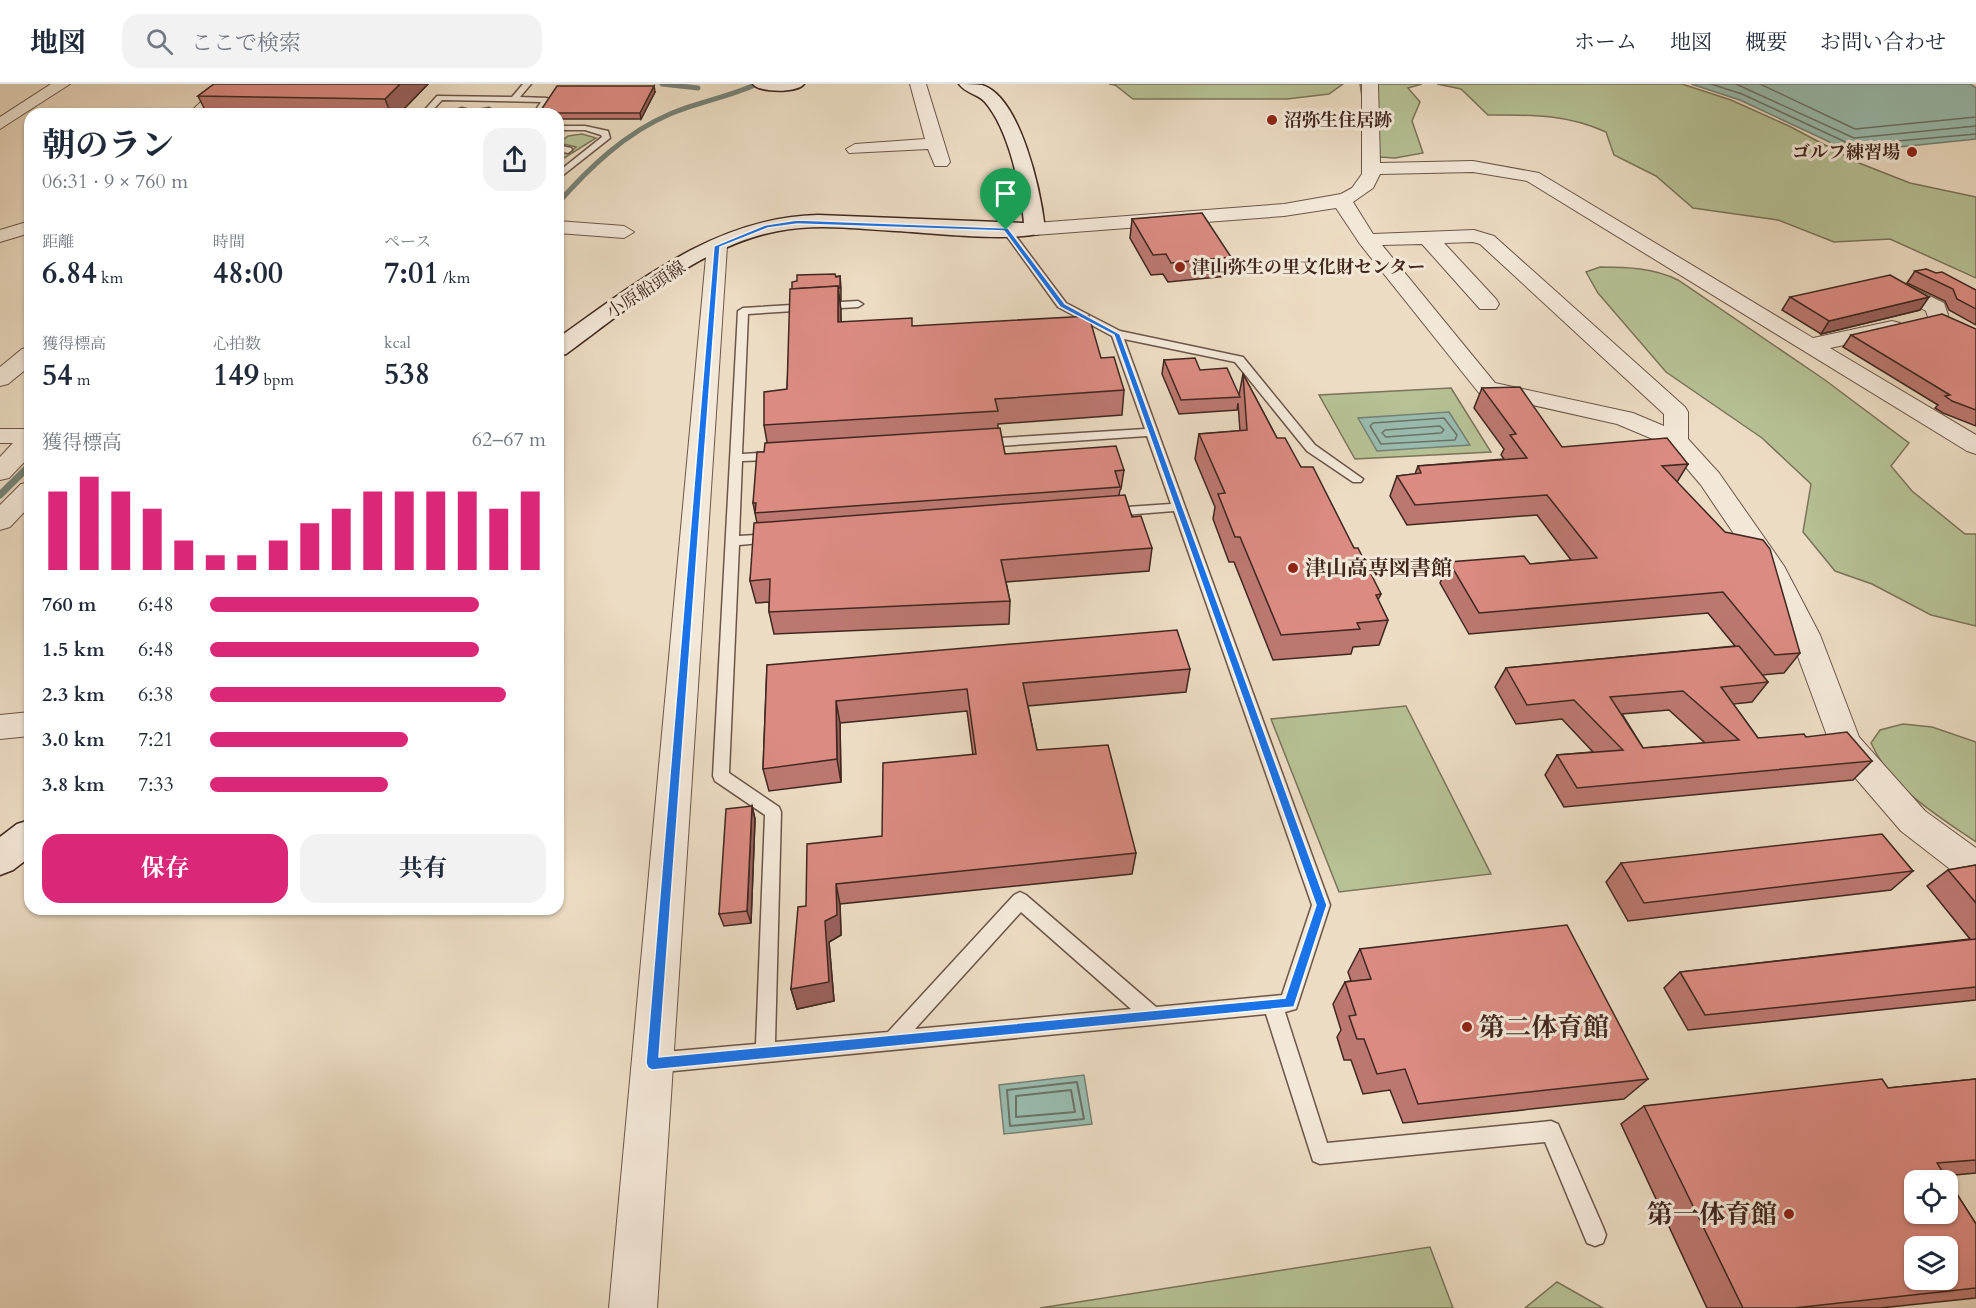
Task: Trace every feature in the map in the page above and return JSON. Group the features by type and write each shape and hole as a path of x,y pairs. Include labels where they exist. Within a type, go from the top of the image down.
{"main road":[{"path":"761,84 796,84"},
{"path":"968,84 994,101 1006,125 1030,190 1035,229"},
{"name":"小原船頭線","path":"564,345 653,283 717,246 759,229 797,222 1006,230 1035,229"},
{"path":"0,860 24,840"}],"street":[{"path":"25,108 62,84"},
{"path":"203,108 230,84"},
{"path":"918,84 941,162"},
{"path":"1035,229 1284,210 1339,200 1359,193 1369,185 1371,169 1370,84"},
{"path":"0,124 24,109"},
{"path":"0,132 20,132"},
{"path":"855,148 936,143"},
{"path":"1371,169 1490,168 1514,171 1533,177 1976,446"},
{"path":"1339,200 1348,208 1367,240 1487,388 1624,418 1676,440 1710,479 1770,566 1805,635 1845,743 1913,821 1976,868"},
{"path":"564,227 624,232"},
{"path":"0,236 24,229"},
{"path":"1367,240 1474,236 1487,240 1676,412 1676,440"},
{"path":"1428,238 1488,304"},
{"path":"633,1308 717,246"},
{"path":"1889,282 1936,308 1937,315"},
{"path":"1810,345 1937,315 1956,326"},
{"path":"0,379 24,359"},
{"path":"0,436 24,436"},
{"path":"0,472 24,447"},
{"path":"0,521 24,496"},
{"path":"0,727 24,725"}],"lane":[{"path":"514,99 527,84"},
{"path":"432,106 440,98 547,100 541,108"},
{"path":"432,106 486,108"},
{"path":"564,128 597,130 605,133 606,138 564,167"},
{"path":"564,132 569,128"},
{"path":"564,149 568,150"},
{"path":"1006,230 1062,305 1117,334 1239,359 1311,448 1358,479"},
{"path":"765,1053 773,812 721,776 743,310 858,304"},
{"path":"652,1063 1289,1003 1321,905 1117,334"},
{"path":"974,443 1152,432"},
{"path":"736,458 783,455"},
{"path":"1096,513 1179,507"},
{"path":"732,541 790,536"},
{"path":"892,1041 1020,900 1153,1017"},
{"path":"1273,1005 1320,1154 1551,1131 1595,1235"}],"shaded area":[{"path":"1109,84 1343,84 1329,94 1287,99 1133,99 1115,85"},
{"path":"1360,84 1422,84 1408,88 1420,102 1412,121 1423,153 1395,158 1364,156 1381,125 1362,97"},
{"path":"1437,84 1682,84 1731,100 1789,126 1859,163 1910,183 1976,197 1976,278 1890,239 1834,242 1778,220 1693,208 1656,176 1614,155 1606,132 1563,119 1488,115 1461,89"},
{"path":"582,134 596,138 564,158 564,153 569,153 576,147 564,144 564,139 568,136"},
{"path":"1600,267 1650,271 1678,280 1825,380 1909,443 1891,466 1912,491 1965,534 1976,534 1976,626 1931,615 1872,584 1835,571 1803,532 1811,484 1762,438 1666,372 1598,293 1586,272"},
{"path":"1451,388 1491,452 1355,459 1319,395"},
{"path":"1406,706 1491,874 1339,892 1271,719"},
{"path":"1903,724 1932,727 1976,742 1976,842 1916,799 1891,774 1880,759 1871,743 1880,730"},
{"path":"1430,1247 1453,1308 1040,1308"},
{"path":"1557,1282 1603,1308 1525,1308"}],"water":[{"path":"1691,84 1970,84 1976,88 1976,139 1851,152 1740,100"},
{"path":"1449,412 1470,445 1377,451 1358,418"},
{"path":"1084,1075 1092,1124 1004,1134 999,1085"}],"building":[{"path":"214,84 400,84 385,99 198,96"},
{"path":"557,86 654,86 640,113 564,113 564,108 542,108"},
{"path":"1202,213 1231,257 1171,263 1166,254 1153,255 1132,219"},
{"path":"1926,269 1936,273 1942,272 1976,290 1976,309 1957,299 1953,289 1915,271"},
{"path":"835,274 836,277 840,276 840,288 838,286 792,289 792,282 797,281 797,275"},
{"path":"1890,275 1929,297 1829,321 1790,297"},
{"path":"838,286 838,322 912,318 912,326 1089,316 1101,358 1114,357 1124,390 995,399 998,411 764,425 764,392 787,389 790,289"},
{"path":"1942,314 1976,329 1976,410 1952,401 1945,396 1950,395 1851,335"},
{"path":"1195,358 1200,370 1227,368 1240,397 1181,400 1164,360"},
{"path":"1243,374 1277,438 1285,438 1301,467 1313,467 1354,548 1358,548 1381,594 1376,595 1388,620 1357,623 1360,629 1281,635 1240,537 1235,537 1218,494 1225,493 1199,434 1247,430"},
{"path":"1520,387 1562,447 1667,438 1688,464 1662,466 1725,532 1763,540 1770,549 1800,653 1775,655 1723,592 1479,613 1449,562 1524,556 1530,564 1597,558 1547,495 1415,505 1397,476 1421,473 1418,466 1527,458 1510,435 1516,434 1482,388"},
{"path":"1000,428 1005,454 1116,446 1124,470 1115,471 1120,487 755,513 756,503 753,503 757,452 764,452 765,443"},
{"path":"1125,495 1132,517 1141,516 1152,548 1001,560 1010,601 769,612 770,579 750,581 754,523"},
{"path":"1177,630 1190,669 1023,683 1037,750 1108,745 1136,853 836,884 837,915 825,921 829,982 791,989 798,907 806,906 807,844 882,836 883,763 976,754 967,689 836,701 837,759 763,769 767,665"},
{"path":"1739,646 1768,682 1721,687 1758,738 1804,734 1806,737 1847,732 1872,761 1577,788 1557,755 1623,750 1574,700 1527,705 1506,668","holes":["1683,691 1739,740 1643,748 1610,697"]},
{"path":"752,806 747,911 719,914 726,809"},
{"path":"1882,834 1913,871 1644,903 1621,863"},
{"path":"1976,865 1976,903 1948,870"},
{"path":"1567,925 1648,1079 1418,1104 1405,1069 1377,1074 1364,1039 1357,1039 1349,1016 1356,1015 1345,982 1371,979 1360,949"},
{"path":"1976,939 1976,987 1705,1015 1680,972"},
{"path":"1882,1079 1888,1088 1976,1079 1976,1160 1937,1163 1941,1170 1904,1170 1904,1224 1958,1224 1958,1196 1976,1224 1976,1288 1958,1290 1958,1236 1904,1236 1904,1290 1958,1290 1794,1308 1743,1308 1644,1106"}],"waterway":[{"path":"662,84 698,88"},
{"path":"564,196 595,164 638,131 670,114 757,84"},
{"path":"0,495 24,471"}],"place":[{"name":"沼弥生住居跡","path":"1272,120"},
{"name":"ゴルフ練習場","path":"1912,152"},
{"name":"津山弥生の里文化財センター","path":"1180,267"},
{"name":"津山高専図書館","path":"1293,568"},
{"name":"第二体育館","path":"1467,1027"},
{"name":"第一体育館","path":"1789,1214"}],"route":[{"path":"797,222 1006,230 1062,305 1117,334 1321,905 1289,1003 652,1063 691,596 717,246 750,231 797,222"}]}
